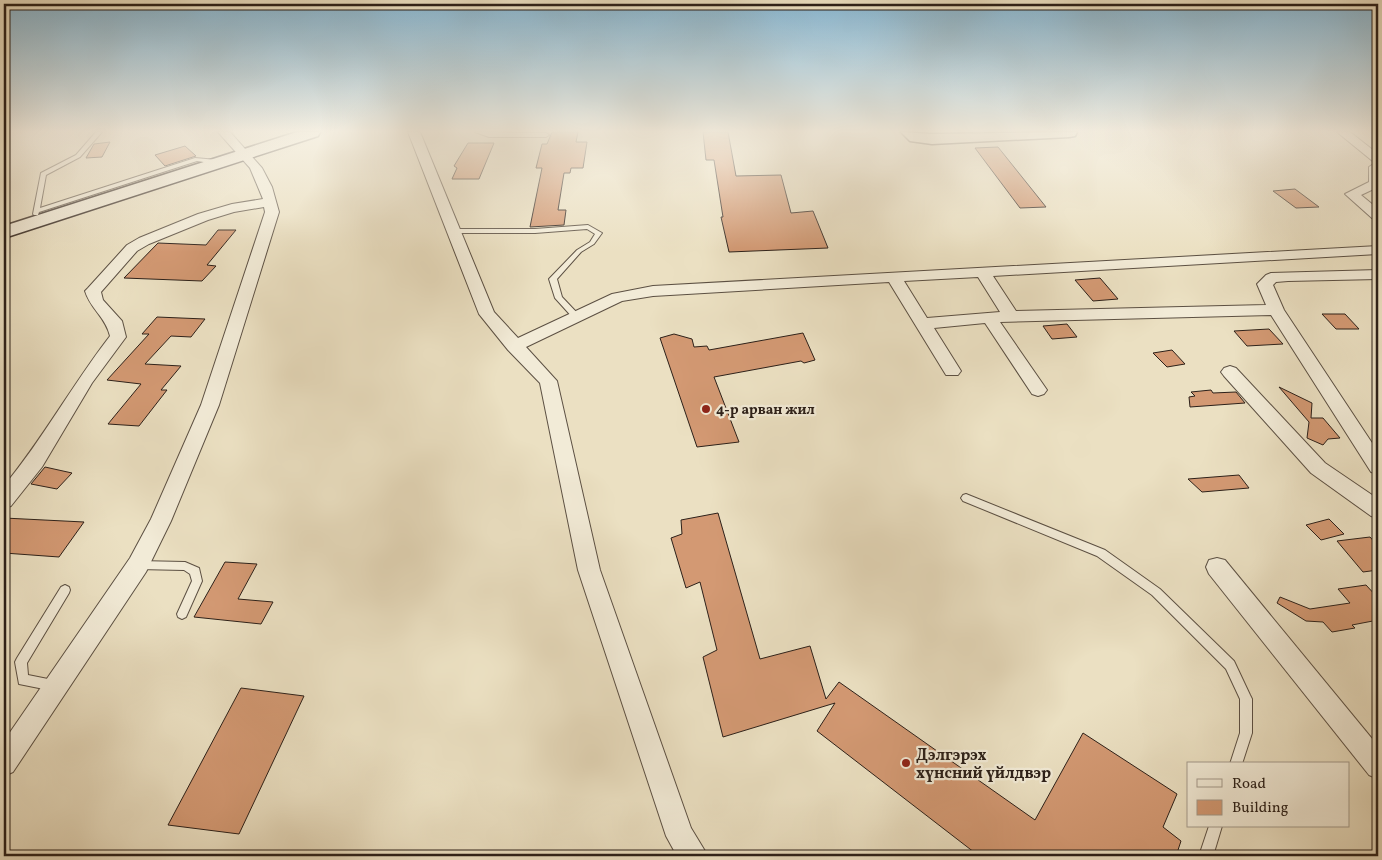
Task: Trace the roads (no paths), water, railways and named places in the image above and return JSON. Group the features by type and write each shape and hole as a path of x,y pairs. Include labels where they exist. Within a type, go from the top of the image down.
{"street":[{"path":"4,232 36,216 184,172"},
{"path":"4,763 138,565 161,521 210,404 272,212 264,179 259,172"},
{"path":"430,172 487,314 514,346 548,381 589,570 680,836 694,856"},
{"path":"1375,172 1375,184 1352,194 1378,216"},
{"path":"4,500 36,462 86,379 118,337 114,321 96,301 93,291 132,248 144,241 225,210 270,202"},
{"path":"514,346 618,297 652,291 1378,250"},
{"path":"983,273 1011,316"},
{"path":"1378,274 1288,276 1271,278 1264,284 1276,310 1378,467"},
{"path":"894,278 952,371"},
{"path":"923,324 1011,316 1276,310"},
{"path":"989,318 1038,390"},
{"path":"1230,372 1318,468 1378,510"},
{"path":"1217,567 1378,766"}],"lane":[{"path":"36,216 43,174 47,172"},
{"path":"454,231 535,231 588,227 595,229 599,233 592,243 580,251 553,279 559,298 577,317"},
{"path":"966,498 1101,553 1156,592 1230,665 1246,699 1246,733 1237,762"},
{"path":"138,565 185,566 195,571 197,581 182,614"},
{"path":"56,686 23,680 21,662 65,590"},
{"path":"1206,856 1215,828"}],"place":[{"name":"4-р арван жил","path":"706,409"},
{"name":"Дэлгэрэх хүнсний үйлдвэр","path":"906,763"}]}
